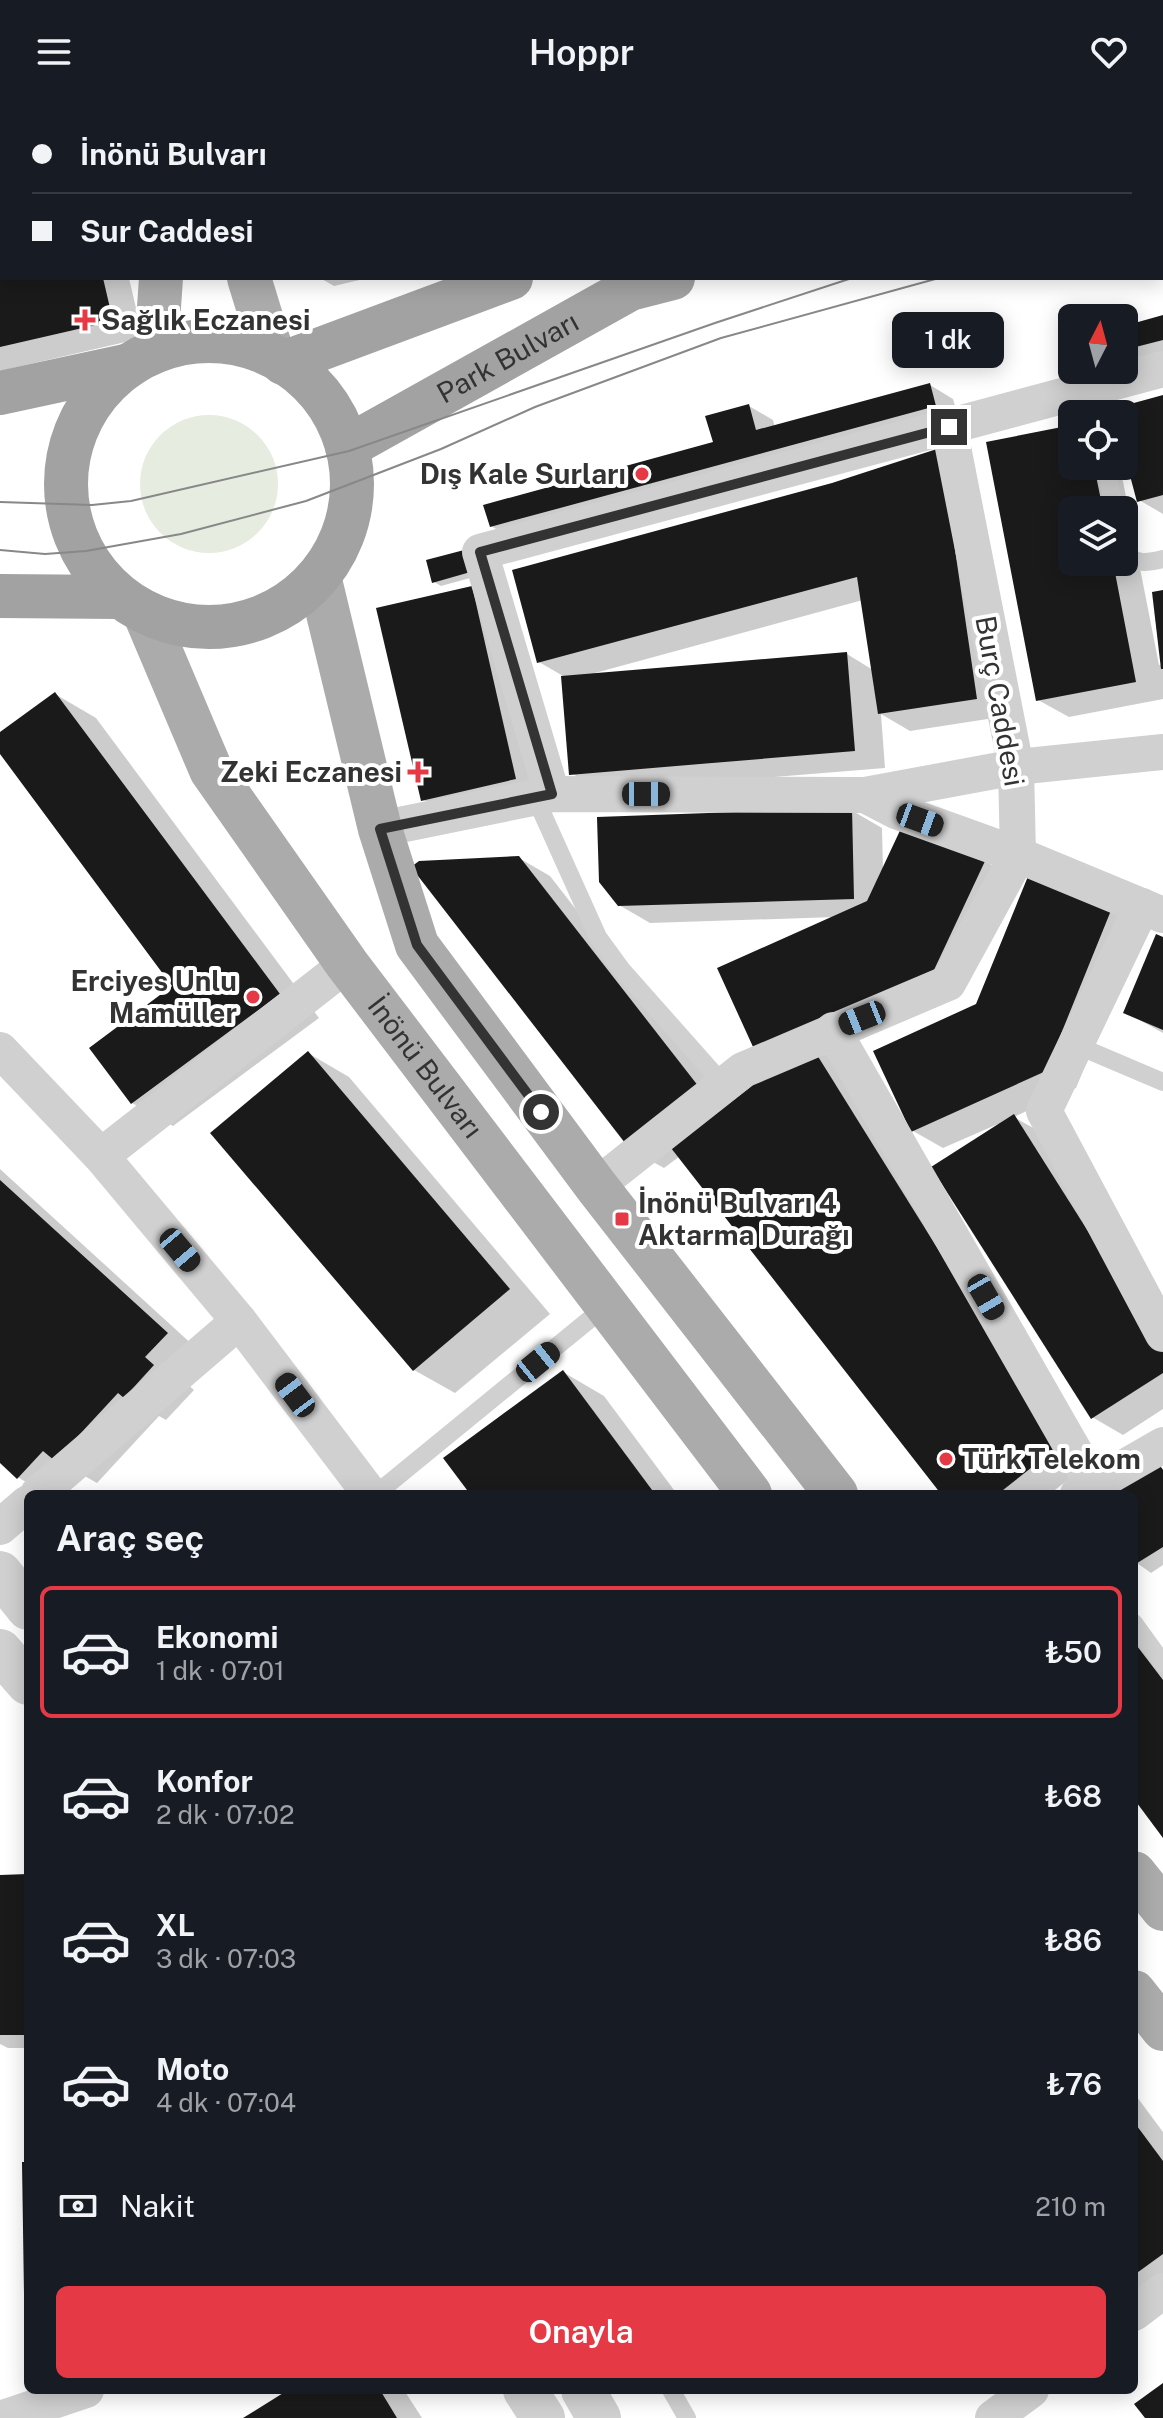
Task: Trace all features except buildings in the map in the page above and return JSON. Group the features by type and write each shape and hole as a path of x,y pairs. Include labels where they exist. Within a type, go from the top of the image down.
{"highway":[{"path":"278,360 505,280"},
{"name":"Park Bulvarı","path":"347,447 630,289 665,280"},
{"path":"0,393 143,358 185,343 215,341 245,346 299,373 320,394 337,419 347,447 352,476 351,506 344,535 330,562 288,604 261,618 232,626 172,623 132,604 97,576 81,551 70,523 65,493 66,463 74,434 87,407 106,384 143,358"},
{"path":"0,596 132,604"}],"main road":[{"path":"143,358 161,280"},
{"path":"250,280 278,360"},
{"path":"319,576 380,829 417,945 596,1186 833,1490"},
{"name":"İnönü Bulvarı","path":"132,604 211,770 347,964 747,1490"},
{"path":"1138,1878 1163,1909"},
{"path":"1138,1997 1163,2029"}],"street":[{"path":"1096,400 1163,369"},
{"path":"543,795 480,552 949,427 1058,407"},
{"name":"Burç Caddesi","path":"596,1186 743,1070 948,983 1018,855 1016,767 949,427"},
{"path":"380,829 543,795 865,795 1016,767 1163,752"},
{"path":"865,795 896,811 1018,855 1152,911 1076,1045 1044,1111 1163,1334"},
{"path":"101,1156 347,964"},
{"path":"833,1030 1085,1489 1163,1445"},
{"path":"0,1050 101,1156 239,1321 367,1490"},
{"path":"43,1490 239,1321"},
{"path":"0,1527 24,1506"},
{"path":"0,1573 24,1603"},
{"path":"0,1651 24,1678"},
{"path":"1138,2310 1163,2291"},
{"path":"3,2418 74,2394"},
{"path":"528,2394 543,2418"},
{"path":"585,2394 599,2418"},
{"path":"993,2418 1026,2394"}],"lane":[{"path":"1138,562 1163,559"},
{"path":"543,795 598,937 622,970 724,1085"},
{"path":"1076,1045 1163,1082"},
{"path":"381,1490 607,1305"},
{"path":"1138,1629 1163,1663"},
{"path":"673,2394 687,2418"}],"shaded area":[{"path":"209,415 236,420 258,435 273,457 278,484 273,511 258,533 236,548 209,553 182,548 160,533 145,511 140,484 145,457 160,435 182,420"}],"tram line":[{"path":"0,502 92,505 131,501 349,451 846,280"},
{"path":"0,550 45,554 86,551 181,534 306,501 441,449 535,407 721,338 932,280"}],"place":[{"name":"Sağlık Eczanesi","path":"85,320"},
{"name":"Dış Kale Surları","path":"642,474"},
{"name":"Zeki Eczanesi","path":"418,772"},
{"name":"Erciyes Unlu Mamüller","path":"253,997"},
{"name":"İnönü Bulvarı 4 Aktarma Durağı","path":"622,1219"},
{"name":"Türk Telekom","path":"946,1459"}],"route":[{"path":"541,1112 417,945 380,829 552,794 480,552 949,427"}]}
